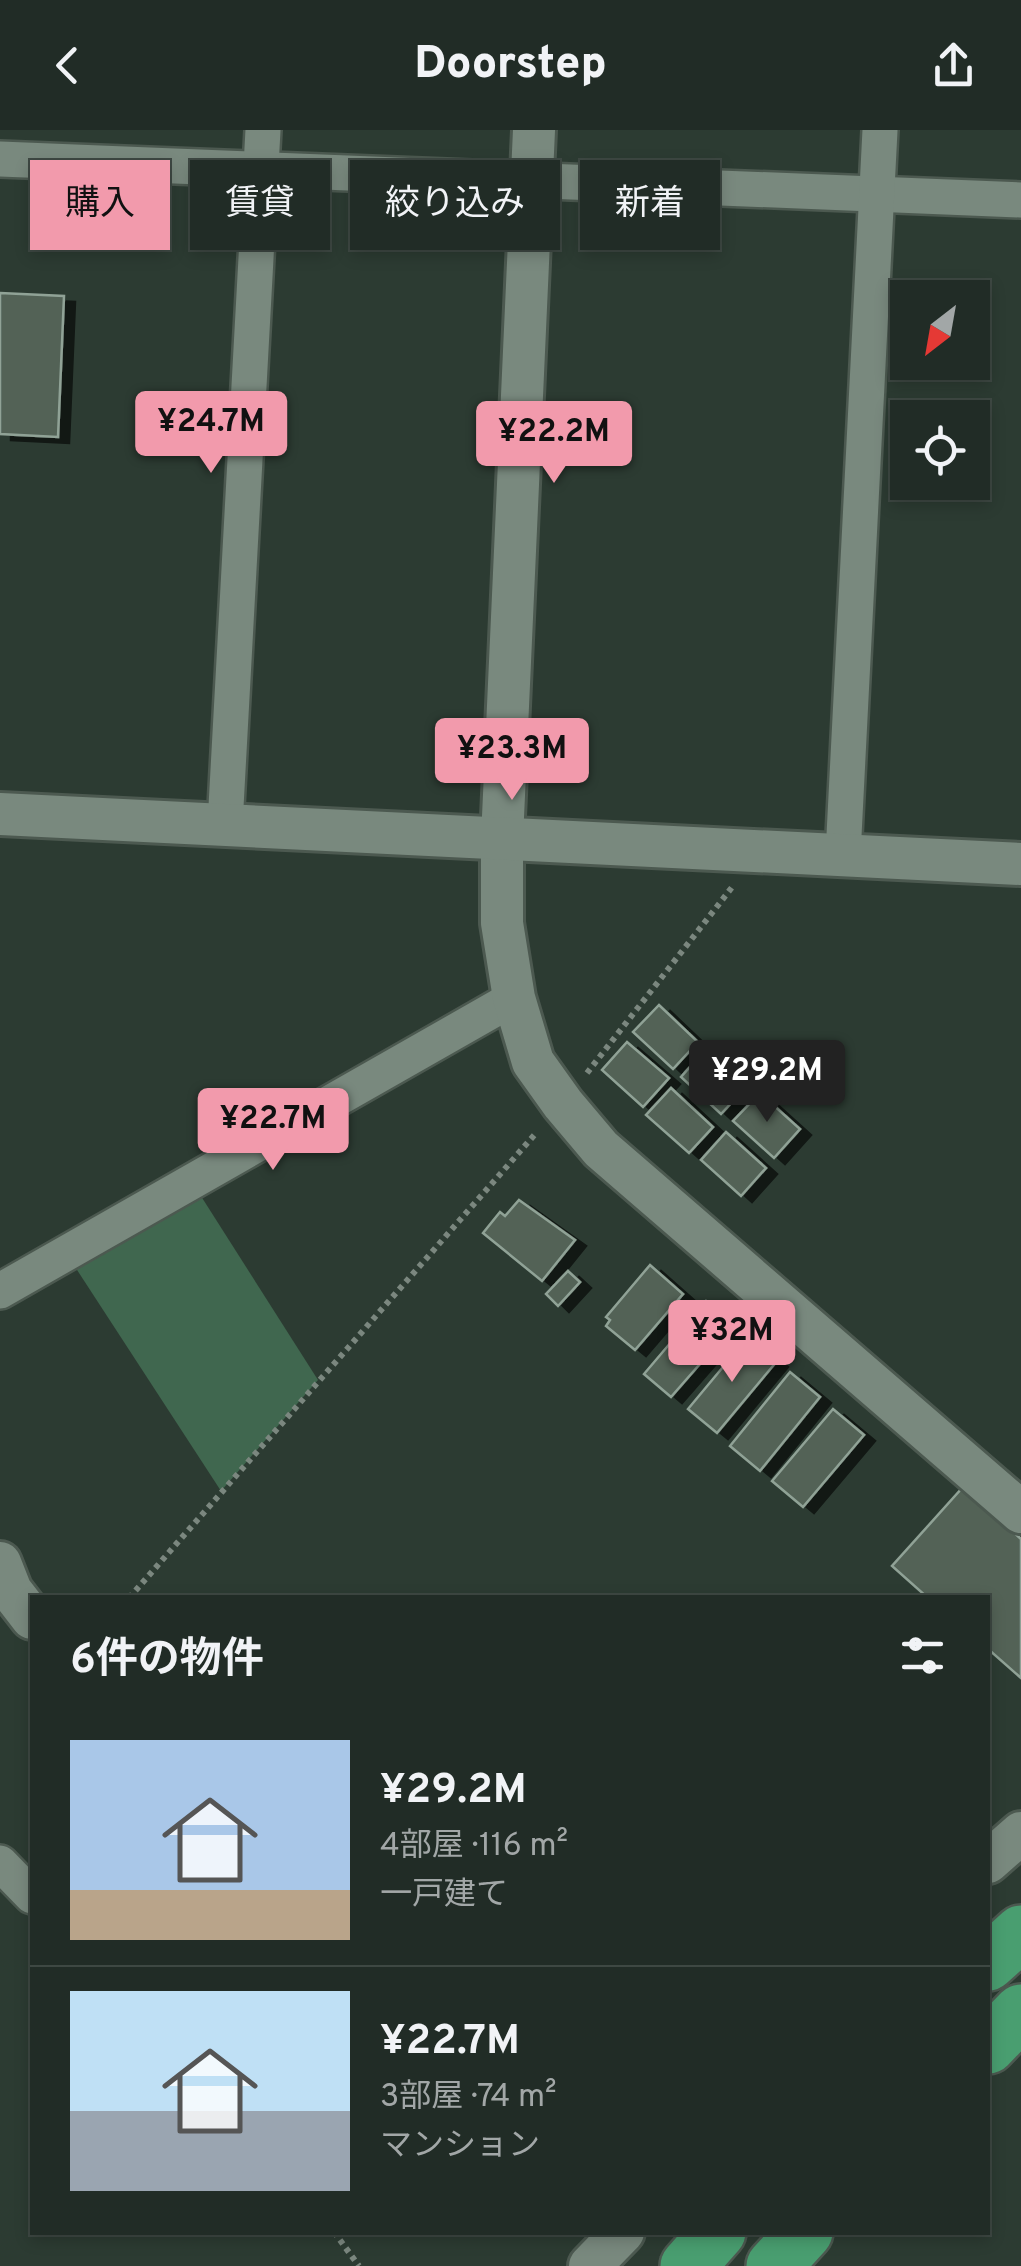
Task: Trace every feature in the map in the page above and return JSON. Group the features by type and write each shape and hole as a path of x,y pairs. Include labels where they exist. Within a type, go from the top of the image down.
{"highway":[{"path":"990,1961 1021,1933"},
{"path":"990,2044 1021,2012"},
{"path":"688,2266 715,2235"},
{"path":"774,2266 802,2235"}],"street":[{"path":"261,160 263,130"},
{"path":"533,160 534,130"},
{"path":"843,855 880,130"},
{"path":"0,160 190,167"},
{"path":"560,182 1021,200"},
{"path":"225,825 256,250"},
{"path":"529,250 502,838 502,922 514,998 533,1062 601,1149 1021,1512"},
{"path":"0,814 1021,864"},
{"path":"0,1291 514,998"},
{"path":"990,1860 1021,1833"},
{"path":"0,1863 30,1894"}],"path":[{"path":"132,1595 563,1104 758,854"},
{"path":"336,2235 359,2266"}],"green space":[{"path":"192,1182 318,1380 221,1491 66,1253"}],"building":[{"path":"0,293 64,296 58,437 0,434"},
{"path":"659,1005 698,1042 673,1069 633,1032"},
{"path":"627,1042 669,1078 643,1107 602,1070"},
{"path":"706,1049 747,1086 721,1114 681,1077"},
{"path":"671,1088 713,1127 689,1153 646,1115"},
{"path":"760,1093 800,1129 774,1158 733,1121"},
{"path":"726,1132 766,1168 741,1196 701,1160"},
{"path":"519,1200 575,1240 542,1281 483,1233 500,1212 505,1216"},
{"path":"650,1265 683,1294 635,1350 606,1326 610,1320 606,1317"},
{"path":"568,1271 580,1282 558,1306 546,1294"},
{"path":"706,1301 734,1325 671,1397 644,1374"},
{"path":"748,1337 777,1361 717,1433 688,1409"},
{"path":"790,1372 820,1397 760,1471 730,1446"},
{"path":"833,1409 864,1435 803,1507 772,1481"},
{"path":"963,1487 1021,1539 1021,1678 990,1651 990,1595 925,1595 892,1566"}]}
